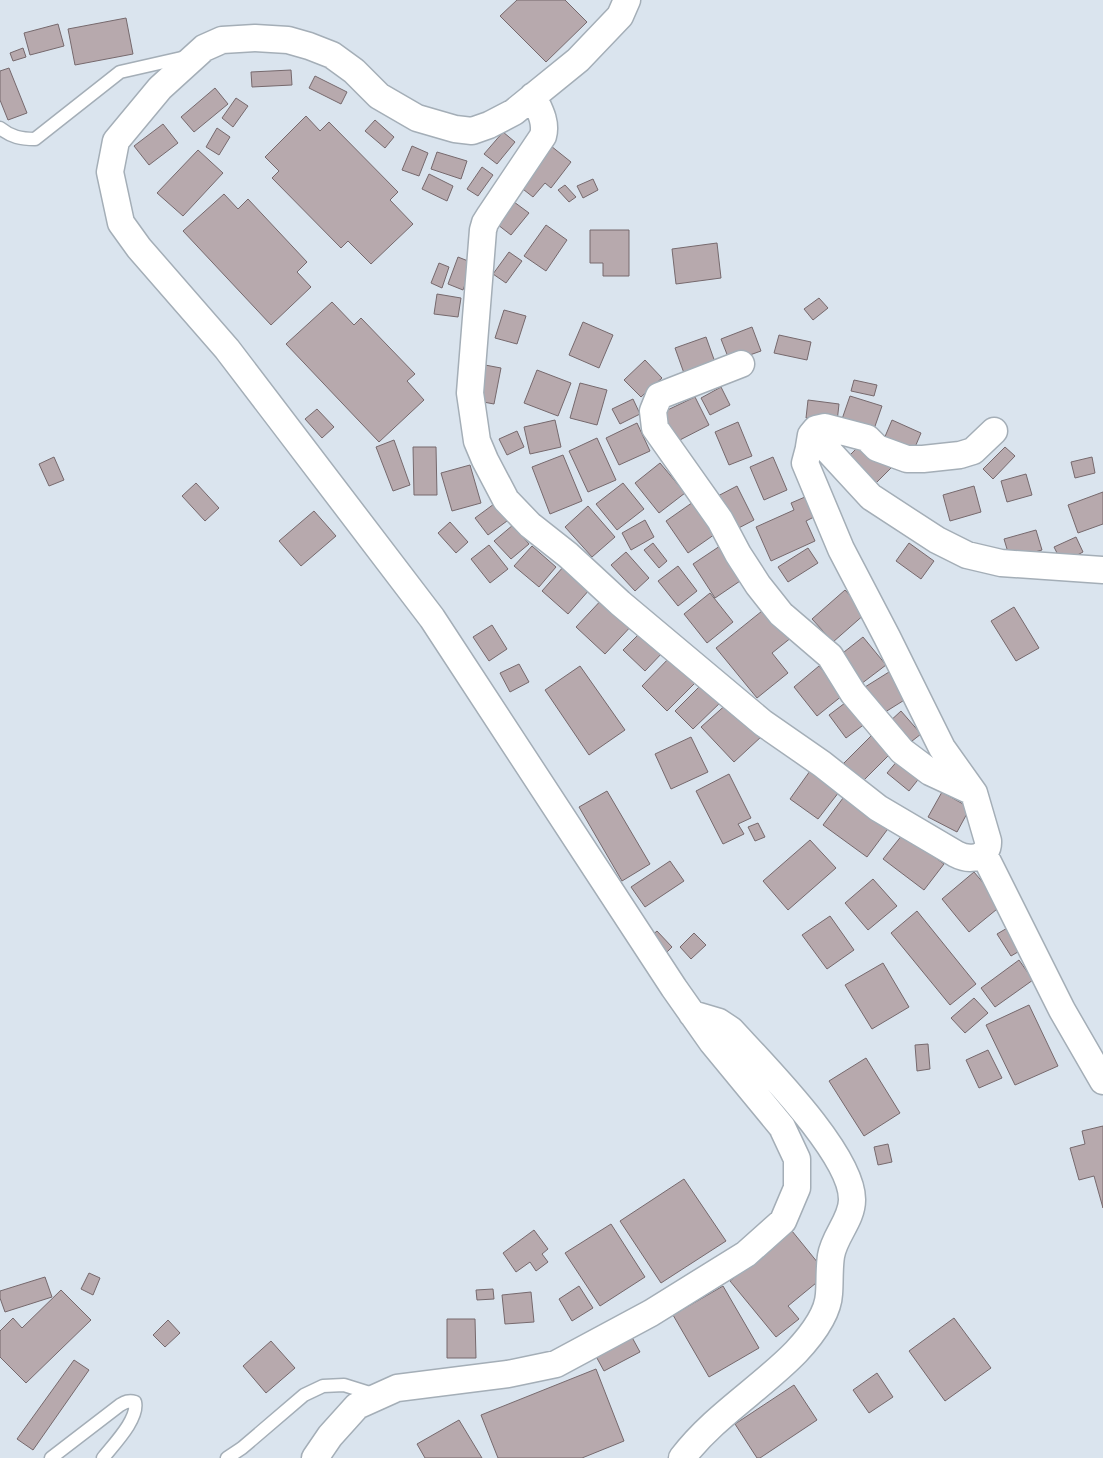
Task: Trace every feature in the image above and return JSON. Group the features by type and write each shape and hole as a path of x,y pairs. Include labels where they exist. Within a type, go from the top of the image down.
{"street":[{"path":"314,1458 330,1436 357,1406 378,1396 397,1388 508,1374 556,1364 659,1308 746,1254 783,1221 797,1188 797,1159 782,1127 712,1042 692,1014 432,618 227,348 139,248 120,222 110,172 116,141 160,88 204,48 222,40 255,38 288,40 332,55 354,71 379,96 417,118 455,129 472,131 489,125 514,112 578,60 620,16 627,0"},
{"path":"533,96 542,115 545,127 543,136 490,215 483,230 470,393 477,441 506,500 530,525 568,555 620,603 763,723 822,764 878,808 965,858 976,858 984,854 988,848 988,841 974,793 942,748 841,549 805,463 811,435 816,429 825,427 867,438 878,448 907,459 960,455 973,451 994,431"},
{"path":"741,364 659,396 653,411 655,428 720,520 738,554 758,585 781,614 830,656 853,693 902,751 930,772 974,793"},
{"path":"809,448 814,444 824,446 871,497 936,540 966,555 1001,563 1103,570"},
{"path":"984,854 1062,1010 1103,1081"},
{"path":"682,1458 734,1405 768,1378 796,1351 824,1315 828,1308 830,1294 832,1252 851,1209 852,1200 847,1173 810,1119 731,1030 719,1022 692,1014"}],"lane":[{"path":"0,128 8,134 21,139 35,139 120,72 196,55"},
{"path":"227,1458 242,1448 304,1395 324,1386 344,1385 378,1396"},
{"path":"51,1458 120,1405 131,1400 135,1402 136,1406 132,1420 102,1458"}],"building":[{"path":"517,0 565,0 587,22 546,62 500,16"},
{"path":"126,18 133,54 75,65 68,29"},
{"path":"58,24 64,46 30,55 24,33"},
{"path":"23,48 26,57 13,61 10,53"},
{"path":"9,68 27,113 8,120 0,100 0,71"},
{"path":"291,70 292,85 252,87 251,72"},
{"path":"315,76 347,92 341,104 309,88"},
{"path":"215,88 228,104 194,132 181,117"},
{"path":"236,98 248,106 233,127 222,118"},
{"path":"306,116 320,131 329,122 398,192 390,200 413,224 371,264 348,241 341,248 272,178 279,171 265,157"},
{"path":"375,120 394,137 385,148 365,131"},
{"path":"163,124 178,143 149,165 134,146"},
{"path":"217,128 230,137 219,155 206,147"},
{"path":"503,132 515,142 497,164 484,154"},
{"path":"412,146 428,153 419,176 402,170"},
{"path":"551,146 571,162 551,188 545,183 533,197 519,186"},
{"path":"198,150 223,173 183,216 157,193"},
{"path":"437,152 467,161 461,179 431,169"},
{"path":"482,167 493,175 478,196 467,189"},
{"path":"429,174 453,186 447,201 422,189"},
{"path":"593,179 598,190 583,198 577,186"},
{"path":"565,185 576,197 569,202 558,190"},
{"path":"224,194 238,209 248,199 307,262 297,272 311,287 271,325 183,231"},
{"path":"510,199 529,213 511,235 493,221"},
{"path":"546,225 567,240 546,271 524,256"},
{"path":"590,230 629,230 629,276 603,276 603,263 590,263"},
{"path":"717,243 721,278 676,284 672,249"},
{"path":"509,252 522,261 506,283 493,274"},
{"path":"458,257 473,263 463,290 448,284"},
{"path":"439,263 449,267 442,288 431,283"},
{"path":"437,294 461,298 458,317 434,314"},
{"path":"819,298 828,308 813,320 804,309"},
{"path":"332,302 354,325 361,318 415,374 407,381 424,400 379,442 286,344"},
{"path":"504,310 526,316 517,344 495,338"},
{"path":"583,322 613,335 599,368 569,355"},
{"path":"752,327 761,351 730,362 721,339"},
{"path":"779,335 811,342 807,360 774,353"},
{"path":"706,337 716,365 685,376 675,348"},
{"path":"645,360 662,378 641,397 624,380"},
{"path":"485,365 501,368 494,404 478,401"},
{"path":"537,370 571,383 558,416 524,403"},
{"path":"854,380 877,385 874,396 851,391"},
{"path":"580,383 607,390 597,425 570,418"},
{"path":"721,387 730,405 710,415 701,398"},
{"path":"850,396 882,406 873,432 841,422"},
{"path":"695,397 709,425 674,443 659,414"},
{"path":"633,399 640,414 620,424 612,409"},
{"path":"808,400 839,404 837,422 806,418"},
{"path":"317,409 334,427 322,438 305,419"},
{"path":"555,420 561,447 530,454 524,427"},
{"path":"892,420 921,433 913,452 884,439"},
{"path":"738,422 752,456 729,465 715,432"},
{"path":"637,423 650,451 619,465 606,438"},
{"path":"517,431 524,447 507,455 499,439"},
{"path":"597,438 616,480 588,492 569,451"},
{"path":"394,440 410,485 393,491 376,447"},
{"path":"864,441 891,468 874,485 847,458"},
{"path":"413,447 436,447 437,495 414,495"},
{"path":"1005,447 1015,456 993,479 983,469"},
{"path":"563,455 582,501 550,514 532,467"},
{"path":"54,457 64,480 49,486 39,464"},
{"path":"773,457 787,490 764,500 750,467"},
{"path":"1092,457 1095,473 1075,478 1071,462"},
{"path":"660,463 685,493 659,513 635,483"},
{"path":"470,465 481,503 452,511 441,473"},
{"path":"1026,474 1032,495 1007,502 1001,481"},
{"path":"196,483 219,508 205,521 182,496"},
{"path":"623,483 644,509 617,530 596,504"},
{"path":"737,486 754,520 731,532 714,498"},
{"path":"974,486 981,512 950,521 943,495"},
{"path":"1103,492 1103,524 1078,533 1068,505"},
{"path":"805,497 814,517 806,521 815,541 771,561 756,527 794,510 791,503"},
{"path":"696,500 718,532 688,553 666,521"},
{"path":"494,504 507,521 488,535 475,518"},
{"path":"588,506 615,537 592,557 565,527"},
{"path":"314,511 336,536 301,566 279,541"},
{"path":"645,520 654,537 631,550 622,533"},
{"path":"450,522 468,542 456,553 438,533"},
{"path":"513,525 529,544 511,559 494,541"},
{"path":"1036,530 1042,550 1010,559 1004,539"},
{"path":"1076,537 1083,552 1062,563 1054,547"},
{"path":"653,543 667,561 659,568 644,550"},
{"path":"909,543 934,561 921,579 896,561"},
{"path":"489,545 508,569 490,583 471,559"},
{"path":"532,546 556,567 539,587 514,566"},
{"path":"720,546 743,579 715,598 693,564"},
{"path":"808,548 818,563 788,582 778,567"},
{"path":"626,552 649,578 635,591 611,565"},
{"path":"564,566 590,589 568,614 542,591"},
{"path":"678,566 697,591 678,606 658,581"},
{"path":"845,590 866,613 833,642 812,619"},
{"path":"710,593 733,622 707,643 684,614"},
{"path":"606,595 635,622 605,654 576,627"},
{"path":"767,607 792,637 772,653 788,673 757,698 716,648"},
{"path":"1014,607 1039,648 1016,661 991,621"},
{"path":"492,625 507,649 489,661 473,637"},
{"path":"643,630 664,651 645,671 623,650"},
{"path":"863,637 886,665 861,684 839,656"},
{"path":"673,654 699,679 667,711 642,686"},
{"path":"519,664 529,682 510,692 500,673"},
{"path":"580,666 625,730 589,755 545,690"},
{"path":"819,666 843,695 817,716 794,687"},
{"path":"889,672 906,699 882,714 865,687"},
{"path":"704,682 723,700 693,729 675,711"},
{"path":"849,700 866,723 846,738 829,715"},
{"path":"729,702 762,736 734,762 701,727"},
{"path":"901,711 921,734 907,745 888,723"},
{"path":"876,731 894,750 862,782 844,763"},
{"path":"691,737 708,772 671,789 655,754"},
{"path":"899,759 921,776 909,791 887,773"},
{"path":"810,771 839,792 818,819 790,799"},
{"path":"729,774 751,818 738,824 744,834 723,844 696,791"},
{"path":"607,791 650,864 622,881 579,807"},
{"path":"942,792 970,808 957,832 928,817"},
{"path":"846,794 890,826 867,857 823,825"},
{"path":"758,823 765,837 755,841 748,827"},
{"path":"903,834 944,864 924,890 883,859"},
{"path":"810,840 836,868 788,910 763,881"},
{"path":"670,861 684,881 645,907 631,887"},
{"path":"974,872 1002,905 969,932 942,899"},
{"path":"873,879 897,906 868,930 845,903"},
{"path":"917,911 976,984 950,1005 891,933"},
{"path":"830,916 854,950 827,969 802,935"},
{"path":"1009,927 1023,949 1011,956 997,934"},
{"path":"657,931 672,947 665,954 650,937"},
{"path":"694,933 706,945 691,959 680,947"},
{"path":"1019,960 1033,980 995,1007 981,988"},
{"path":"883,963 909,1007 872,1029 845,985"},
{"path":"974,998 988,1013 965,1033 951,1018"},
{"path":"1029,1005 1058,1066 1015,1085 986,1025"},
{"path":"928,1044 930,1069 917,1071 915,1045"},
{"path":"988,1050 1002,1078 979,1088 966,1060"},
{"path":"866,1058 900,1113 864,1136 829,1081"},
{"path":"1103,1126 1103,1208 1094,1176 1079,1180 1070,1148 1085,1144 1082,1131"},
{"path":"888,1144 892,1162 878,1165 874,1147"},
{"path":"684,1179 726,1241 661,1283 620,1221"},
{"path":"611,1224 645,1277 600,1306 565,1253"},
{"path":"534,1230 548,1249 542,1254 548,1262 536,1271 530,1262 516,1272 503,1253"},
{"path":"792,1231 827,1274 788,1306 799,1319 776,1337 730,1281"},
{"path":"89,1273 100,1278 93,1295 81,1289"},
{"path":"45,1277 52,1297 5,1312 0,1298 0,1291"},
{"path":"579,1286 593,1308 572,1321 559,1299"},
{"path":"723,1286 759,1348 709,1377 673,1315"},
{"path":"493,1289 494,1299 477,1300 476,1290"},
{"path":"61,1290 91,1320 26,1383 0,1357 0,1331 13,1318 22,1328"},
{"path":"531,1292 534,1322 505,1324 502,1295"},
{"path":"954,1318 991,1368 945,1401 909,1351"},
{"path":"447,1319 475,1319 476,1358 447,1358"},
{"path":"168,1320 180,1333 165,1347 153,1335"},
{"path":"628,1330 640,1352 604,1371 592,1349"},
{"path":"271,1341 295,1368 266,1393 243,1366"},
{"path":"74,1360 89,1370 33,1450 17,1439"},
{"path":"596,1369 624,1441 582,1458 498,1458 481,1415"},
{"path":"877,1373 893,1397 869,1413 853,1390"},
{"path":"794,1385 817,1420 760,1458 757,1458 735,1424"},
{"path":"459,1420 482,1458 425,1458 417,1444"}]}
